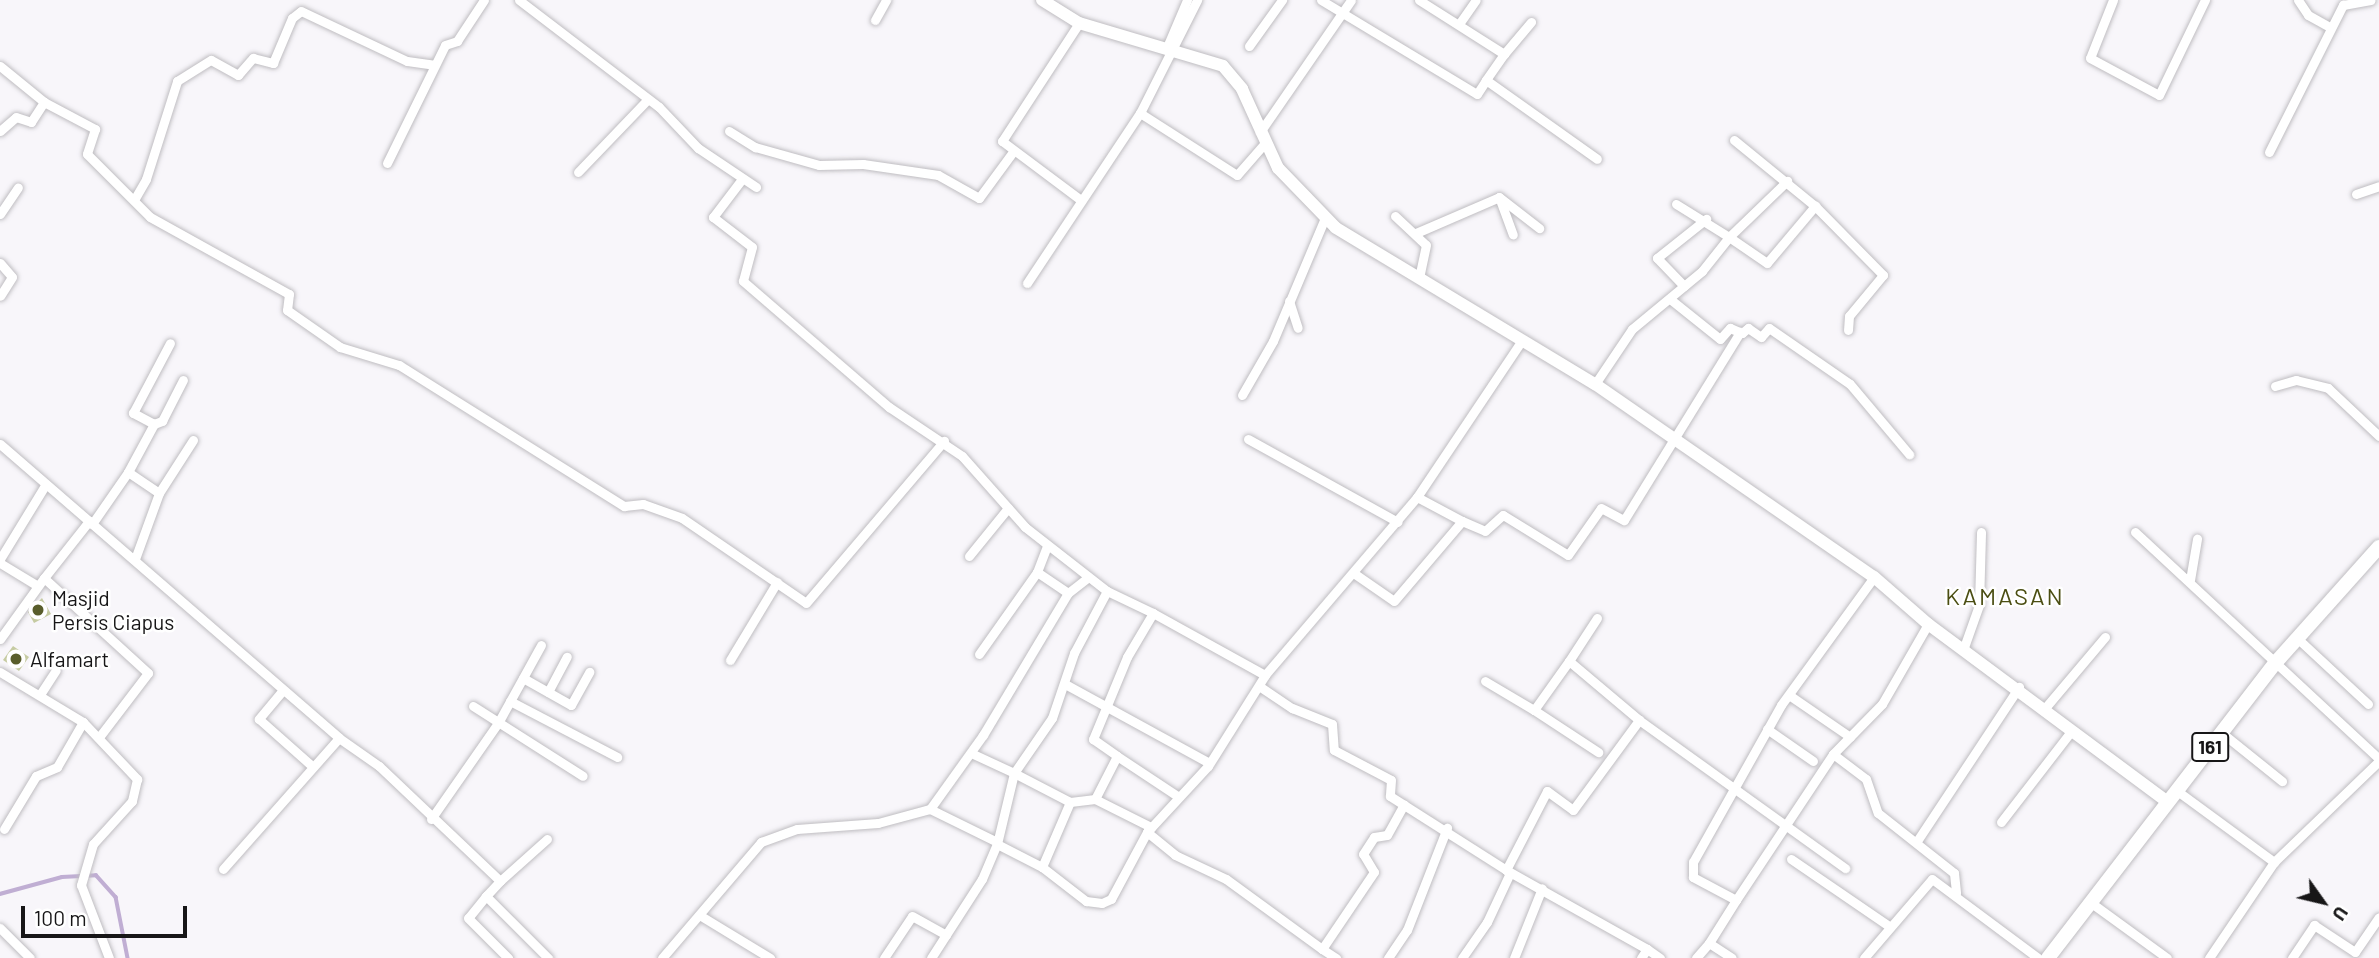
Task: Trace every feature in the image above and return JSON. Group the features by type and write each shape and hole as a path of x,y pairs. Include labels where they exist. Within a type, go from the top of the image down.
{"main road":[{"name":"161","path":"2051,956 2277,661 2376,555"}],"street":[{"path":"387,163 434,65 484,0"},
{"path":"519,0 648,99 698,148 755,187"},
{"path":"875,20 886,0"},
{"path":"1042,0 1079,23 1172,39 1214,60 1233,75 1278,168 1325,218 1595,384 1672,440 1874,577 1927,624 2019,687 2072,730 2274,862"},
{"path":"1027,283 1140,113 1187,0"},
{"path":"1172,39 1184,32 1197,0"},
{"path":"1249,46 1282,0"},
{"path":"1321,0 1477,94 1504,54 1531,22"},
{"path":"1140,113 1237,175 1262,138 1287,92 1351,0"},
{"path":"1419,0 1504,54"},
{"path":"1459,24 1476,0"},
{"path":"2113,0 2090,58 2159,95 2205,0"},
{"path":"2298,0 2308,15 2331,28"},
{"path":"2270,152 2344,3 2368,1"},
{"path":"134,200 146,179 177,81 211,60 238,75 253,58 273,63 292,18 301,11 407,61 434,65"},
{"path":"1079,23 1002,141 1012,153 1081,200"},
{"path":"0,66 4,77 95,129 87,154 161,225 289,294 287,310 340,347 399,365 624,506 643,504 682,518 806,603 944,441"},
{"path":"1486,80 1597,159"},
{"path":"578,172 648,99"},
{"path":"0,131 16,117 31,122 44,102"},
{"path":"729,131 755,147 819,165 863,164 938,175 979,198 1012,153"},
{"path":"1734,140 1815,206 1883,275 1849,316 1848,330"},
{"path":"742,179 713,217 752,247 743,281 890,407 944,441 1047,546 1087,578 1265,676"},
{"path":"1595,384 1633,329 1684,286 1729,237 1787,181"},
{"path":"2356,194 2379,186"},
{"path":"0,214 18,187"},
{"path":"1499,197 1539,228"},
{"path":"1416,233 1499,197"},
{"path":"1499,197 1513,234"},
{"path":"1676,204 1706,219 1767,263 1815,206"},
{"path":"1395,216 1416,233 1427,255 1419,278"},
{"path":"1242,395 1289,301 1325,218"},
{"path":"1684,286 1657,258 1706,219"},
{"path":"0,263 12,277 0,296"},
{"path":"1670,299 1720,339 1730,328 1740,332"},
{"path":"1289,301 1298,328"},
{"path":"1417,497 1485,531 1503,515 1568,555 1601,508 1627,518 1703,386 1740,332 1748,328 1762,337 1769,328 1836,372 1909,454"},
{"path":"930,809 1042,867 1086,901 1102,903 1111,899 1149,829 1176,795 1209,764 1265,676 1398,522 1522,340"},
{"path":"154,424 134,413 170,343"},
{"path":"0,639 41,582 91,523 128,472 154,424 162,421 183,380"},
{"path":"2275,386 2296,380 2328,388 2379,436"},
{"path":"1248,439 1398,522"},
{"path":"135,559 159,493 193,440"},
{"path":"0,444 339,738 379,766 430,819 500,881"},
{"path":"128,472 159,493"},
{"path":"46,484 0,561 41,582 150,676 100,736"},
{"path":"969,555 1008,508"},
{"path":"1355,574 1394,601 1462,521"},
{"path":"1963,650 1979,604 1982,580 1981,532"},
{"path":"2135,532 2277,661 2379,760 2274,862 2209,958"},
{"path":"2190,580 2197,539"},
{"path":"979,654 1037,572 1047,546"},
{"path":"1037,572 1068,593"},
{"path":"1736,900 1689,872 1734,785 1767,729 1874,577"},
{"path":"662,958 701,916 761,842 797,829 865,825 930,809 971,753 1068,593 1087,578"},
{"path":"730,660 777,582"},
{"path":"931,958 982,879 996,842 1014,773 1052,718 1074,653 1107,591"},
{"path":"1153,613 1127,657 1092,741 1176,795"},
{"path":"1534,710 1597,618"},
{"path":"1696,958 1709,943 1833,754 1882,704 1927,624"},
{"path":"2045,708 2105,638"},
{"path":"2297,638 2368,704"},
{"path":"430,819 498,723 541,645"},
{"path":"548,692 567,657"},
{"path":"1569,661 1639,720 1734,785 1845,868"},
{"path":"41,693 56,670"},
{"path":"0,672 41,693 83,722 100,736 137,779 132,801 107,826 89,854 81,885 109,958"},
{"path":"523,678 571,705 589,672"},
{"path":"1485,681 1598,752"},
{"path":"1065,684 1209,764"},
{"path":"1259,686 1292,708 1335,726 1334,750 1391,780 1388,794 1447,828 1508,871 1647,948 1660,958"},
{"path":"1917,841 2019,687"},
{"path":"283,690 259,719 312,766"},
{"path":"1789,695 1850,737"},
{"path":"510,701 617,757"},
{"path":"473,706 583,776"},
{"path":"1462,958 1487,922 1508,871 1547,791 1573,810 1639,720"},
{"path":"4,830 35,778 52,769 83,722"},
{"path":"1767,729 1813,761"},
{"path":"2001,822 2072,730"},
{"path":"2222,733 2282,781"},
{"path":"223,869 339,738"},
{"path":"971,753 1070,802 1095,799 1149,829 1175,855 1226,879 1336,958"},
{"path":"1833,754 1866,779 1878,813 1917,841 1954,873 1957,889"},
{"path":"1095,799 1117,756"},
{"path":"1042,867 1070,802"},
{"path":"1322,949 1374,872 1363,854 1376,836 1387,835 1404,804"},
{"path":"1388,958 1408,930 1447,828"},
{"path":"508,958 468,918 500,881 547,839"},
{"path":"1791,859 1887,930"},
{"path":"1864,958 1930,879 1957,889 2051,956"},
{"path":"1514,958 1542,888"},
{"path":"486,896 548,958"},
{"path":"2090,902 2167,958"},
{"path":"701,916 770,958"},
{"path":"884,958 912,916 946,935"},
{"path":"2292,958 2314,925 2353,955 2379,917"},
{"path":"0,928 30,958"},
{"path":"1709,943 1732,958"},
{"path":"1641,958 1647,948"}],"building":[{"name":"Masjid Persis Ciapus","path":"42,598 51,614 34,623 28,612"},
{"name":"Alfamart","path":"13,646 29,657 19,671 3,660"}],"waterway":[{"path":"0,894 62,877 96,875 116,897 128,958"}],"place":[{"name":"Masjid Persis Ciapus","path":"38,610"},
{"name":"Alfamart","path":"16,659"}],"district":[{"name":"KAMASAN","path":"2005,596"}]}
